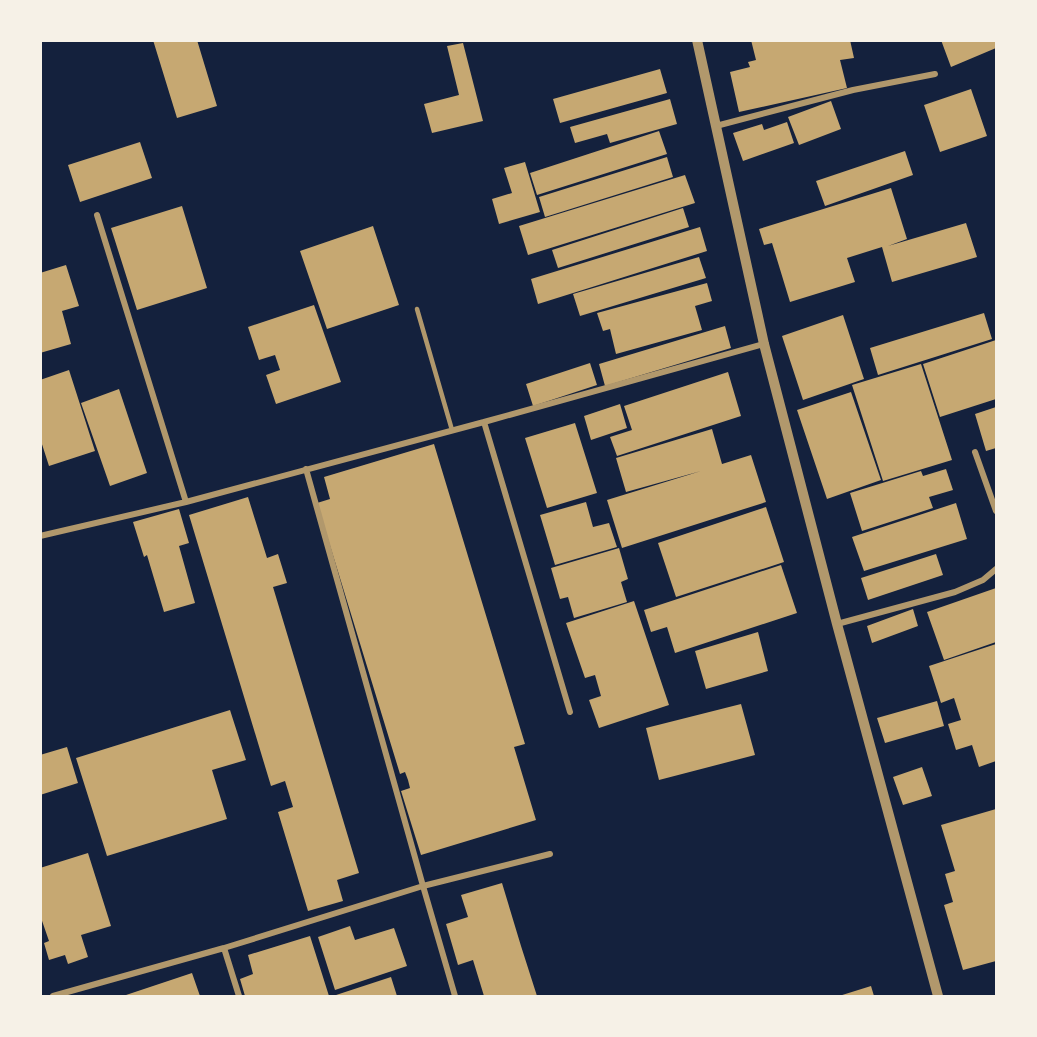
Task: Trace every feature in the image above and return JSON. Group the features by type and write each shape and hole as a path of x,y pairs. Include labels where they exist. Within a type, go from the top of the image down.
{"street":[{"path":"697,40 764,344 938,996"},
{"path":"716,126 853,90 935,74"},
{"path":"97,215 186,502"},
{"path":"40,536 186,502 764,344"},
{"path":"484,422 570,712"},
{"path":"975,452 996,511"},
{"path":"306,469 455,996"},
{"path":"837,624 955,592 983,580 996,569"},
{"path":"53,996 224,948 423,886 550,854"},
{"path":"224,948 239,996"}],"lane":[{"path":"417,309 452,430"}],"building":[{"path":"153,40 197,40 217,106 177,118"},
{"path":"751,40 850,40 854,58 840,60 847,88 739,112 730,72 750,67 748,62 756,60"},
{"path":"941,40 996,40 996,48 951,67"},
{"path":"463,43 483,121 432,133 424,104 459,95 447,46"},
{"path":"660,69 667,93 560,123 553,99"},
{"path":"971,89 987,136 940,152 924,105"},
{"path":"670,99 677,124 610,143 607,134 575,143 570,127"},
{"path":"831,101 841,129 799,145 788,117"},
{"path":"787,122 794,143 743,161 733,133 762,124 764,130"},
{"path":"659,131 667,154 537,195 530,173"},
{"path":"140,142 152,178 80,202 68,165"},
{"path":"905,151 913,175 825,206 816,181"},
{"path":"667,157 673,177 545,217 539,197"},
{"path":"525,162 540,212 499,224 492,199 512,193 504,168"},
{"path":"685,175 695,203 528,255 519,226"},
{"path":"891,188 907,239 888,246 966,223 977,257 892,282 882,247 847,258 855,282 790,302 772,243 764,245 759,229"},
{"path":"182,206 207,288 137,310 111,228"},
{"path":"683,208 689,227 558,268 552,250"},
{"path":"373,226 399,305 327,329 300,251"},
{"path":"700,227 707,251 538,304 531,279"},
{"path":"699,257 706,278 580,316 573,294"},
{"path":"66,265 79,306 62,311 71,344 40,353 40,273"},
{"path":"707,283 712,301 695,306 702,330 616,354 610,329 603,331 597,313"},
{"path":"314,305 341,382 276,404 266,375 280,370 275,355 259,360 248,327"},
{"path":"984,313 992,339 878,375 870,348"},
{"path":"843,315 864,379 803,400 782,336"},
{"path":"725,326 731,348 605,386 599,364"},
{"path":"996,340 996,399 940,417 923,364"},
{"path":"590,363 597,385 533,406 526,384"},
{"path":"921,364 952,460 883,481 852,385"},
{"path":"69,370 95,451 49,466 40,438 40,380"},
{"path":"728,372 741,416 617,456 610,437 632,430 624,406"},
{"path":"119,389 147,473 110,486 81,403"},
{"path":"851,392 881,480 827,499 797,410"},
{"path":"620,404 627,428 591,440 584,416"},
{"path":"996,407 996,448 986,451 975,414"},
{"path":"575,423 597,493 547,508 525,438"},
{"path":"712,429 722,464 751,455 766,502 622,548 607,500 701,471 626,492 616,458"},
{"path":"434,444 525,744 514,747 536,820 421,855 401,791 410,788 408,780 405,772 400,774 317,503 330,499 324,477"},
{"path":"946,469 953,490 929,497 933,508 862,531 850,493 921,471 923,476"},
{"path":"248,497 267,558 278,554 287,583 273,587 359,873 337,880 343,901 308,911 278,812 293,807 285,781 271,786 189,515"},
{"path":"586,502 593,527 609,523 617,547 555,565 540,515"},
{"path":"956,503 967,539 864,571 852,537"},
{"path":"766,507 784,562 676,597 658,543"},
{"path":"179,509 189,543 179,546 195,603 164,612 147,555 144,557 133,522"},
{"path":"619,548 628,579 621,582 627,602 574,618 568,597 560,599 551,568"},
{"path":"936,554 943,575 868,600 861,578"},
{"path":"781,565 797,613 675,653 667,627 651,632 644,610"},
{"path":"996,588 996,642 944,660 927,612"},
{"path":"634,601 669,705 599,728 589,700 601,696 595,675 585,678 566,623"},
{"path":"913,609 918,626 872,643 867,626"},
{"path":"758,632 768,671 706,689 695,651"},
{"path":"996,644 996,761 979,767 972,745 956,750 948,724 961,720 954,698 941,703 929,666"},
{"path":"937,701 944,726 885,743 877,718"},
{"path":"741,704 755,755 659,780 646,728"},
{"path":"230,710 246,760 212,770 227,819 107,856 76,758"},
{"path":"67,747 78,783 40,795 40,755"},
{"path":"922,767 932,796 903,805 893,777"},
{"path":"996,809 996,961 963,970 944,905 953,902 945,874 955,871 941,825"},
{"path":"88,853 111,926 81,935 88,957 68,964 65,955 49,960 44,943 49,941 40,915 40,868"},
{"path":"502,883 537,996 484,996 473,960 458,965 446,924 468,917 461,895"},
{"path":"350,926 355,940 394,928 407,966 335,990 318,937"},
{"path":"310,936 329,996 245,996 240,979 253,974 248,955"},
{"path":"192,973 200,996 123,996"},
{"path":"391,977 397,996 333,996"},
{"path":"871,986 874,996 839,996"}]}
